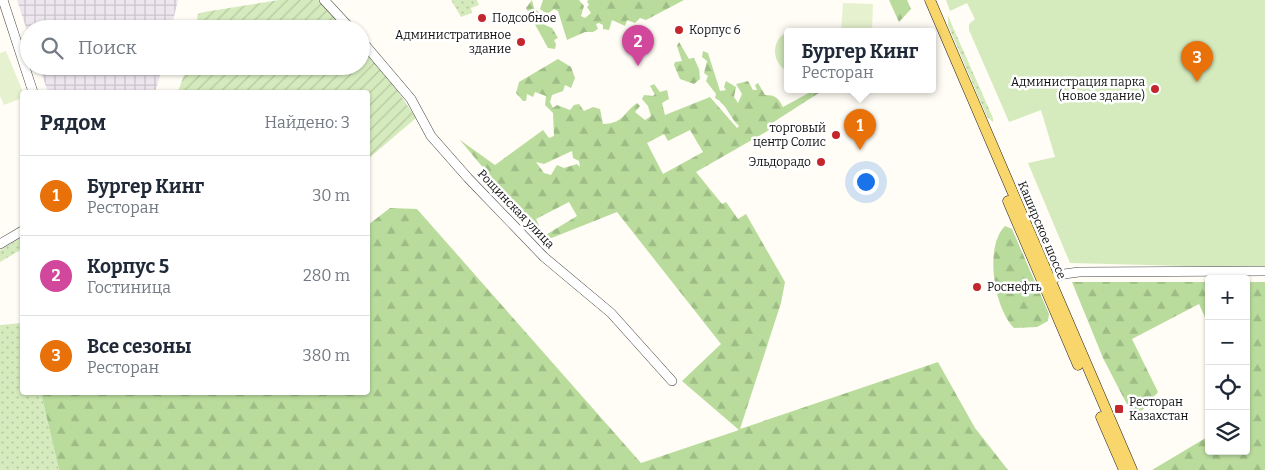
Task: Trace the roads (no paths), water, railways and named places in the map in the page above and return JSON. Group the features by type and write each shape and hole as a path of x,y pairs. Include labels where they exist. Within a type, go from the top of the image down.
{"main road":[{"name":"Каширское шоссе","path":"923,0 935,28"},
{"name":"Каширское шоссе","path":"930,0 1124,470"},
{"name":"Каширское шоссе","path":"936,30 1046,282 1132,470"}],"street":[{"path":"2,0 20,53"},
{"path":"324,0 343,20"},
{"name":"Рощинская улица","path":"370,51 411,99 431,136 468,178 544,256 611,313 672,380"},
{"path":"27,75 32,90"},
{"path":"0,244 20,232"},
{"path":"1046,282 1079,272 1265,271"}],"place":[{"name":"Подсобное","path":"482,18"},
{"name":"Корпус 6","path":"679,30"},
{"name":"Административное здание","path":"521,42"},
{"name":"Корпус 5","path":"638,66"},
{"name":"Все сезоны","path":"1197,82"},
{"name":"Администрация парка (новое здание)","path":"1155,89"},
{"name":"торговый центр Солис","path":"836,135"},
{"name":"Бургер Кинг","path":"860,150"},
{"name":"Эльдорадо","path":"821,162"},
{"name":"Роснефть","path":"977,287"},
{"name":"Ресторан Казахстан","path":"1119,409"}]}
